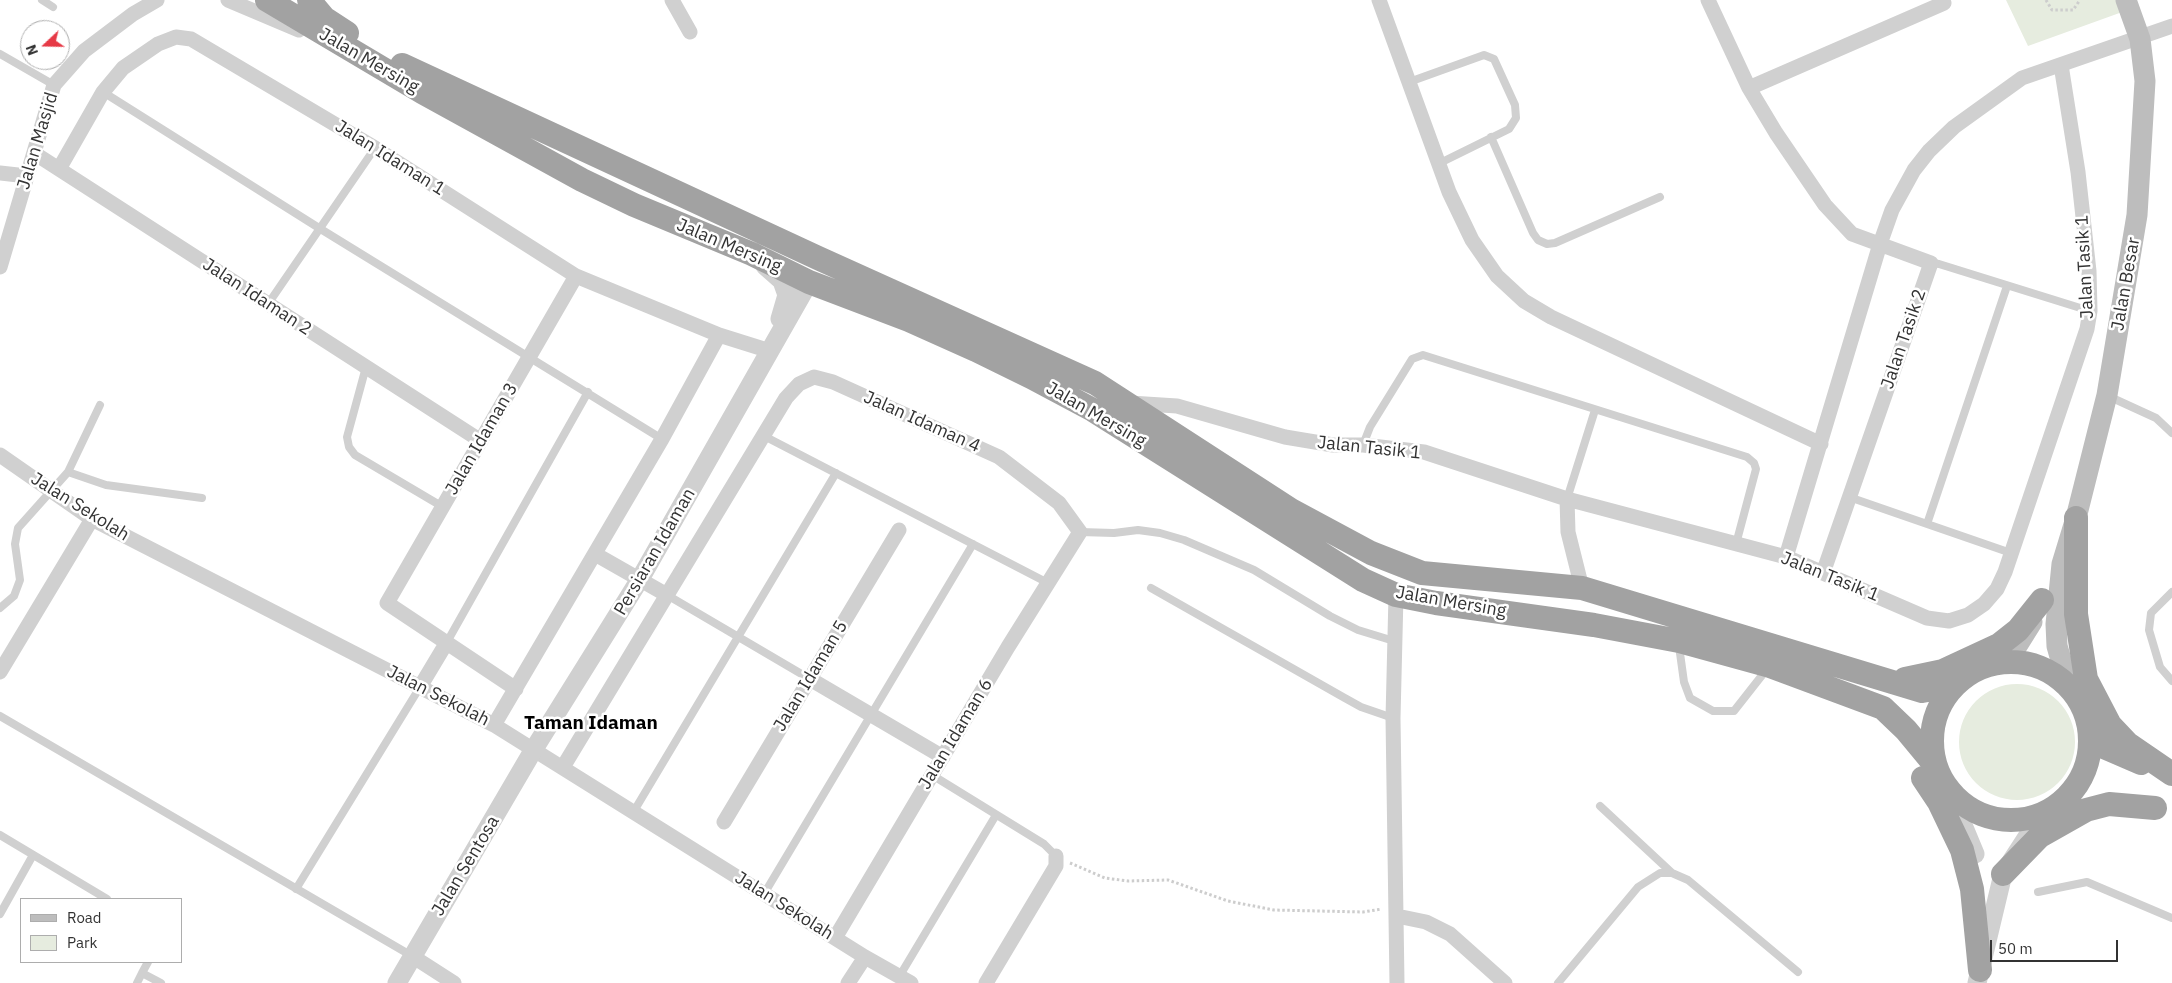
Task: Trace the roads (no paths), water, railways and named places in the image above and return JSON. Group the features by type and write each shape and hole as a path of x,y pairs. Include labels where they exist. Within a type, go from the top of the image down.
{"highway":[{"name":"Jalan Mersing","path":"267,0 349,50 582,180 643,209 752,254 809,282 909,320 976,350 1078,402 1363,580 1396,595 1436,603 1594,625 1679,640 1770,666 1883,708 1906,730 1935,766"},
{"path":"309,0 324,18 383,56 818,258 1095,383 1291,510 1371,553 1422,573 1582,588 1922,691 1954,685"},
{"path":"2076,518 2076,614 2086,679 2110,725 2128,744 2172,775"},
{"path":"1893,682 1943,671 1999,644 2018,630 2042,600"},
{"path":"2007,662 2030,664 2051,673 2069,688 2080,704 2087,722 2090,741 2086,766 2074,789 2060,804 2042,814 2017,820 1991,818 1967,808 1948,789 1935,766 1931,744 1933,723 1941,702 1954,685 1970,673 1988,665 2007,662"},
{"path":"1826,686 1878,721 1912,759 1939,802 1962,850 1972,889 1978,976"},
{"path":"2090,741 2172,775"},
{"path":"2074,789 2164,811"},
{"path":"2003,874 2040,836 2086,810 2109,804 2164,811"}],"main road":[{"name":"Jalan Besar","path":"2069,688 2057,646 2056,624 2062,564 2076,518 2106,395 2137,216 2145,80 2140,39 2126,0"},
{"name":"Jalan Besar","path":"2007,662 2062,564"}],"street":[{"name":"Jalan Masjid","path":"0,268 54,85 84,51 135,7 157,0"},
{"path":"228,0 349,50"},
{"path":"672,0 690,32"},
{"path":"1379,0 1449,192 1472,240 1496,276 1524,301 1591,337 1821,444"},
{"path":"1708,0 1749,88 1776,133 1824,205 1852,234 1931,263"},
{"path":"1749,88 1944,3"},
{"path":"1786,557 1880,244 1902,190 1929,151 1954,127 2001,91 2022,78 2140,39 2172,26"},
{"name":"Jalan Idaman 1","path":"59,169 104,92 123,68 158,44 176,37 192,39 375,148 576,276 719,335 770,351"},
{"name":"Jalan Tasik 1","path":"1127,403 1177,406 1285,437 1333,445 1363,445 1424,452 1567,499 1786,557 1927,618 1949,621 1968,615 1984,604 1997,589 2011,554 2087,328 2090,311 2089,270 2078,172 2062,65"},
{"name":"Jalan Idaman 2","path":"34,153 481,441"},
{"path":"0,173 27,176"},
{"name":"Persiaran Idaman","path":"752,254 782,281 787,295 770,351"},
{"name":"Jalan Tasik 2","path":"1823,573 1931,263"},
{"name":"Jalan Idaman 3","path":"447,642 387,602 576,276"},
{"name":"Persiaran Idaman","path":"534,749 640,579 809,282"},
{"path":"494,725 662,439 719,335"},
{"name":"Jalan Idaman 4","path":"563,767 786,398 799,384 814,377 832,382 998,457 1059,503 1080,532"},
{"name":"Jalan Sekolah","path":"0,456 92,519 494,725 634,811 864,957 905,980"},
{"path":"1567,499 1568,532 1582,588"},
{"path":"0,672 92,519"},
{"name":"Jalan Idaman 5","path":"724,822 899,530"},
{"name":"Jalan Idaman 6","path":"836,938 932,774 1080,532"},
{"path":"595,554 667,595"},
{"path":"1396,595 1393,718 1397,983"},
{"path":"420,687 447,642 516,689"},
{"path":"810,679 943,756"},
{"name":"Jalan Sentosa","path":"396,983 534,749"},
{"path":"1948,789 1975,856 1984,896 1985,942"},
{"path":"1978,976 2003,874 2042,814"},
{"path":"986,983 1056,866 1056,856"},
{"path":"1397,909 1450,934 1505,983"},
{"path":"412,956 454,983"},
{"path":"848,983 864,957"}],"lane":[{"path":"42,0 53,7"},
{"path":"0,54 54,85"},
{"path":"1409,82 1484,55 1494,59 1515,105 1516,118 1509,129 1440,163"},
{"path":"104,92 319,228 662,439"},
{"path":"1491,137 1533,233 1538,240 1547,244 1555,243 1660,197"},
{"path":"268,304 375,148"},
{"path":"1931,263 2090,311"},
{"path":"1927,524 2006,286"},
{"path":"1363,445 1370,427 1412,359 1422,355 1747,458 1754,463 1756,469 1736,544"},
{"path":"366,367 347,437 349,447 355,455 443,507"},
{"path":"447,642 588,392"},
{"path":"2106,395 2156,418 2172,433"},
{"path":"0,608 14,596 20,580 16,544 18,528 68,472 100,405"},
{"path":"1567,499 1595,410"},
{"path":"764,436 1048,583"},
{"path":"68,472 106,485 202,498"},
{"path":"634,811 836,474"},
{"path":"1850,497 2011,554"},
{"path":"1080,532 1114,533 1138,530 1160,533 1184,540 1254,570 1330,616 1358,630 1394,642"},
{"path":"764,894 973,544"},
{"path":"1151,588 1343,697 1362,707 1393,718"},
{"path":"2172,592 2151,613 2149,630 2160,667 2172,681"},
{"path":"667,595 810,679"},
{"path":"1679,640 1684,682 1690,698 1713,711 1734,711 1770,666"},
{"path":"296,890 420,687"},
{"path":"0,716 412,956"},
{"path":"932,774 1044,844 1056,856"},
{"path":"1600,806 1672,873 1688,880 1798,972"},
{"path":"905,980 996,814"},
{"path":"0,835 105,898"},
{"path":"0,914 34,855"},
{"path":"1558,983 1638,887 1660,873 1672,873"},
{"path":"2038,892 2087,882 2172,918"},
{"path":"137,983 147,963"},
{"path":"142,973 161,983"}],"district":[{"name":"Taman Idaman","path":"591,724"}]}
